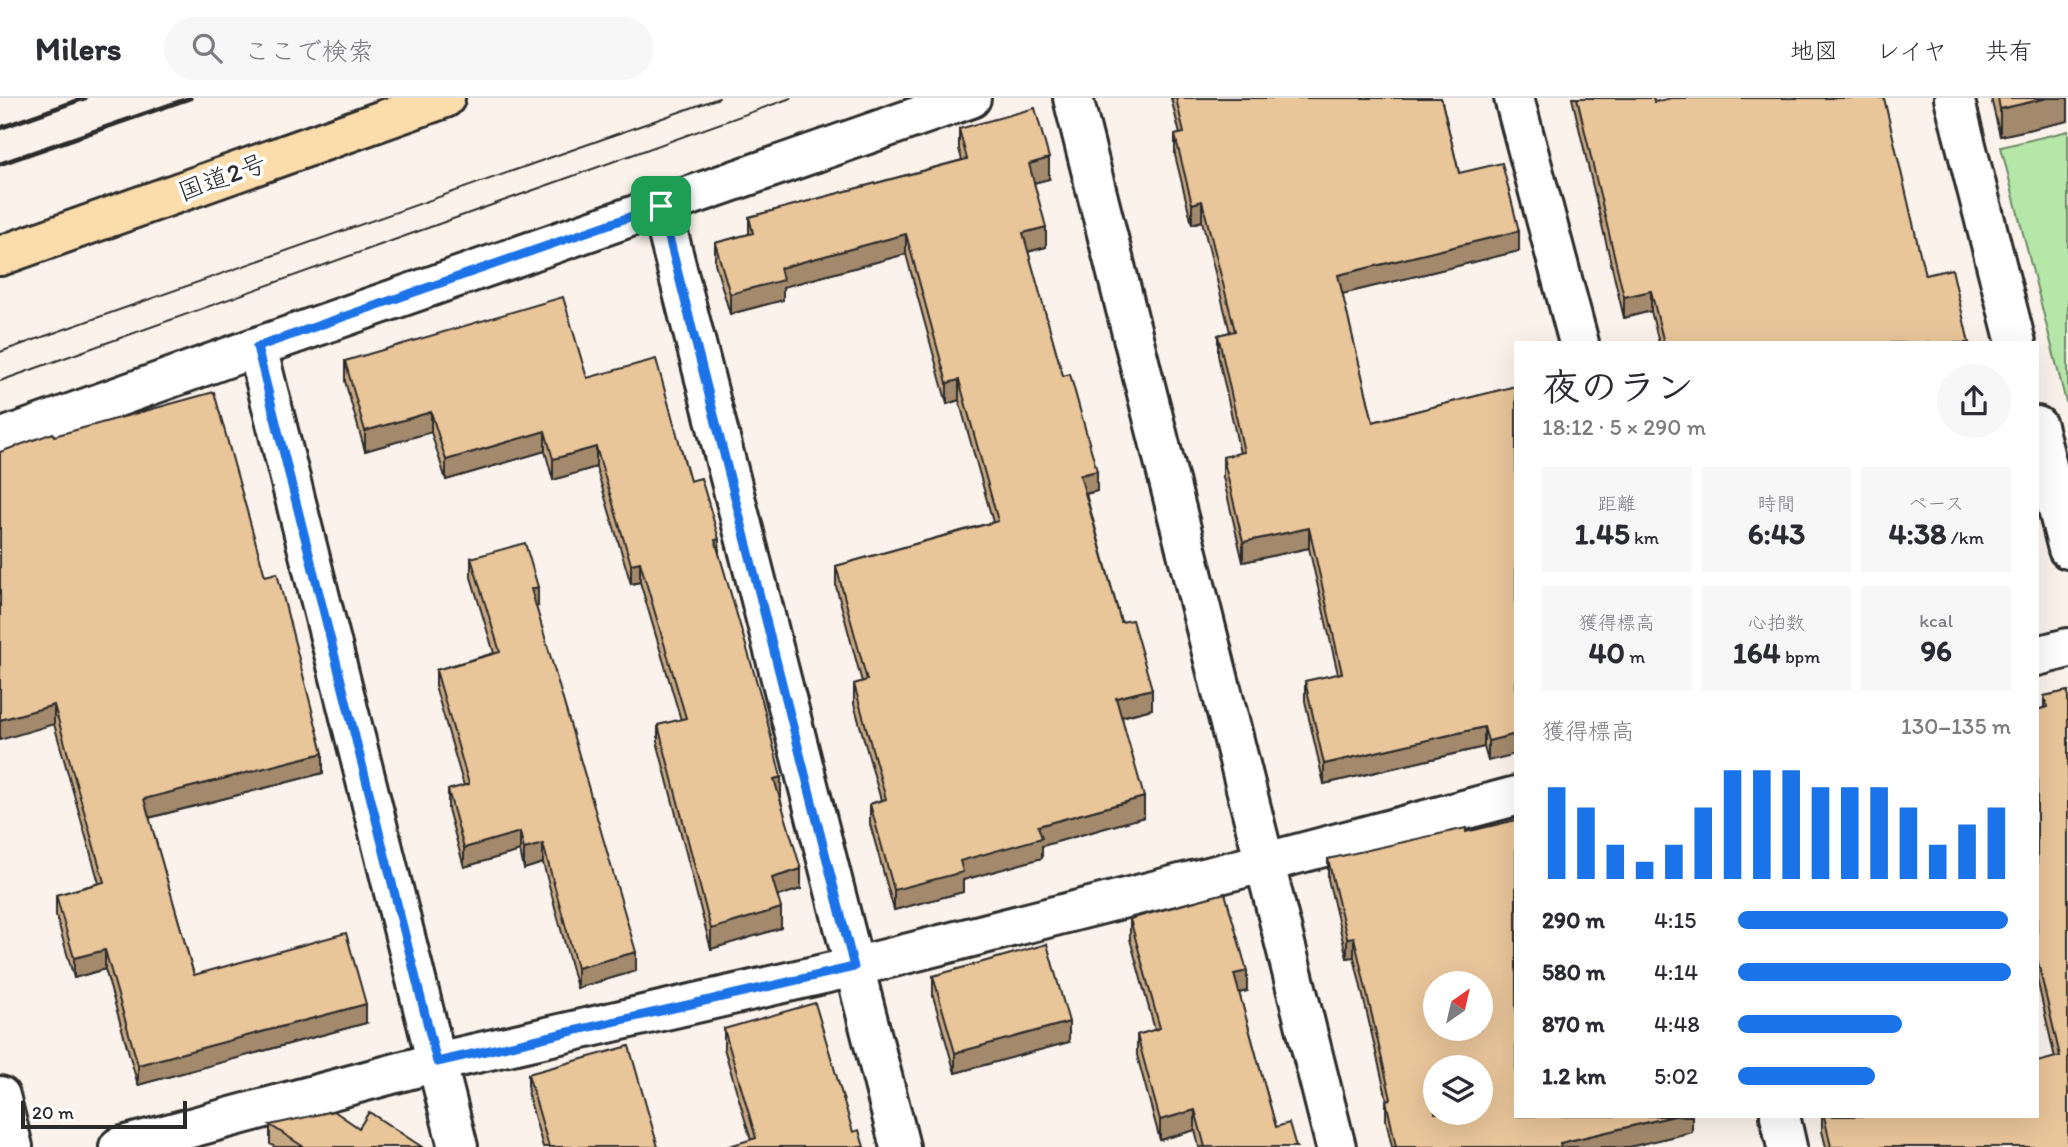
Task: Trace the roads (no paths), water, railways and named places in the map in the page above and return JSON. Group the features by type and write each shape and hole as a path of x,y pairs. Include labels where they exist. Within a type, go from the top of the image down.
{"highway":[{"name":"国道2号","path":"0,256 444,98"}],"street":[{"path":"0,439 971,98"},
{"path":"1073,98 1336,1147"},
{"path":"1514,98 1578,341"},
{"path":"1954,98 2015,341"},
{"path":"661,206 900,1147"},
{"path":"257,347 458,1147"},
{"path":"2039,434 2068,549"},
{"path":"2039,655 2068,648"},
{"path":"119,1147 437,1062 854,967 1514,797"},
{"path":"0,1096 13,1147"},
{"path":"1780,1118 1787,1147"}],"tram line":[{"path":"0,352 719,98"},
{"path":"0,381 791,98"}],"railway":[{"path":"0,128 85,98"},
{"path":"0,164 190,98"}]}
